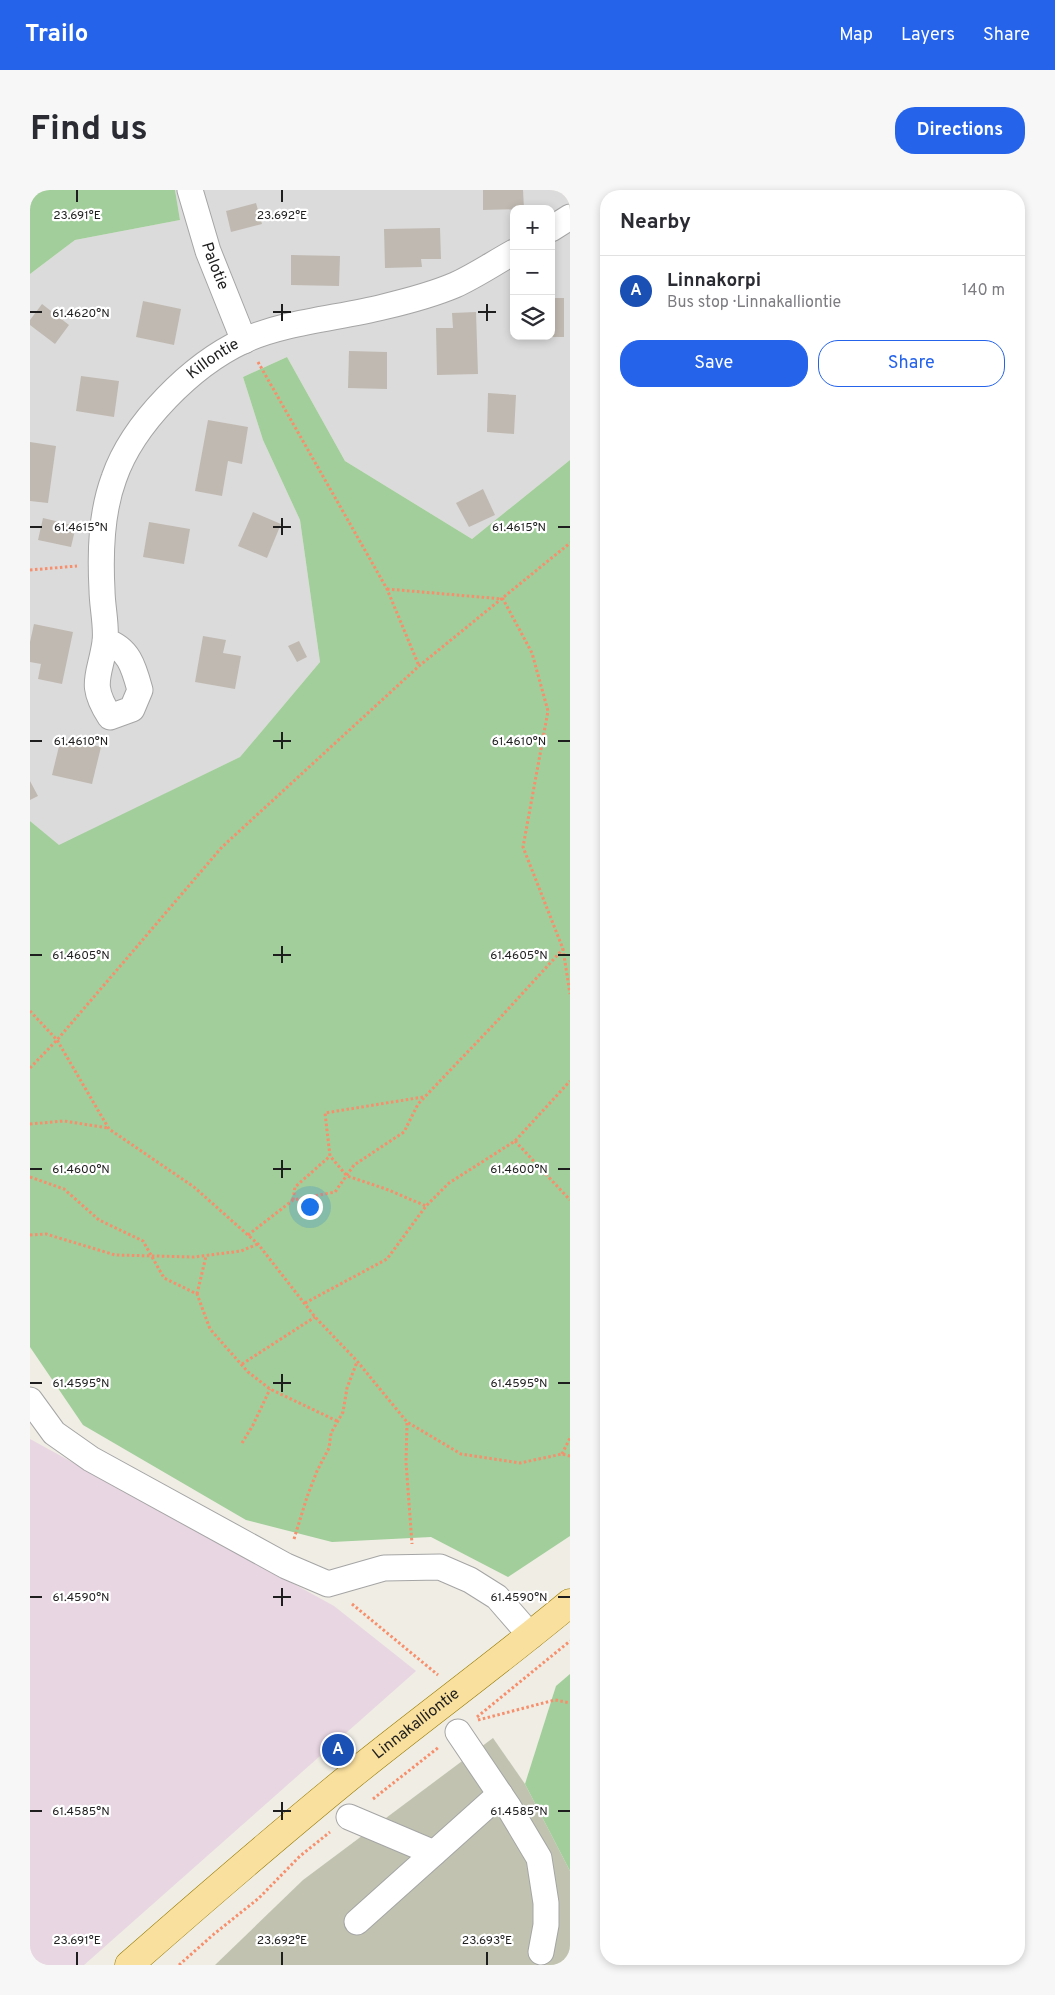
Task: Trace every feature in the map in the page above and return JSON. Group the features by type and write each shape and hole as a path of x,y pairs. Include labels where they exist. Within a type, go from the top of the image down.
{"main road":[{"name":"Linnakalliontie","path":"130,1965 194,1908 354,1773 531,1636 570,1603"}],"street":[{"name":"Palotie","path":"190,190 208,251 244,341"},
{"path":"555,227 570,217"},
{"name":"Killontie","path":"105,641 100,565 103,522 114,477 131,444 179,385 209,361 244,341 274,331 383,307 455,285 510,254"},
{"path":"30,1400 54,1433 91,1459 286,1566 328,1584 384,1568 440,1567 470,1580 497,1597 531,1636"},
{"path":"465,1727 500,1794 539,1858 546,1903 546,1926 541,1952"},
{"path":"357,1922 500,1794"},
{"path":"349,1817 434,1853"}],"path":[{"path":"244,341 269,380 387,589 419,666"},
{"path":"30,1068 57,1040 222,847 419,666 570,543"},
{"path":"30,570 60,568"},
{"path":"387,589 503,599"},
{"path":"503,599 532,653 548,711 523,847 563,949 570,994"},
{"path":"248,1235 293,1200 335,1192 354,1165 404,1132 418,1104 500,1019 563,949"},
{"path":"30,1011 57,1040 109,1128 194,1187 258,1244 315,1317 357,1362 407,1422 460,1454 520,1462 562,1454 570,1456"},
{"path":"305,1303 387,1259 426,1206 449,1183 515,1141 570,1081"},
{"path":"425,1097 325,1113 330,1156 347,1176 386,1188 426,1206"},
{"path":"30,1124 64,1121 109,1128"},
{"path":"515,1141 570,1200"},
{"path":"293,1200 295,1187 330,1156"},
{"path":"30,1177 64,1189 99,1220 142,1241 164,1278 197,1294"},
{"path":"30,1235 46,1234 115,1255 194,1258 241,1251 258,1244"},
{"path":"206,1256 197,1294 210,1329 242,1364 270,1389 337,1422"},
{"path":"242,1364 315,1317"},
{"path":"294,1539 316,1471 329,1448 331,1433 343,1412 347,1388 357,1362"},
{"path":"242,1443 270,1389"},
{"path":"407,1422 406,1462 414,1567"},
{"path":"562,1454 570,1438"},
{"path":"328,1584 437,1674"},
{"path":"465,1727 555,1700 570,1703"}],"shaded area":[{"path":"175,190 570,190 570,460 472,539 345,461 287,357 243,377 263,440 300,520 320,662 240,757 59,846 30,821 30,274 75,240 180,220"},
{"path":"30,1439 334,1606 416,1671 84,1965 30,1965"},
{"path":"493,1738 525,1784 570,1871 570,1965 215,1965 303,1880"}],"green space":[{"path":"30,190 175,190 180,220 75,240 30,274"},
{"path":"287,357 345,461 472,539 570,460 570,1536 508,1577 431,1537 332,1542 246,1520 83,1425 30,1347 30,821 59,845 240,757 320,662 300,520 263,440 243,377"},
{"path":"570,1674 570,1871 525,1784 556,1686"}],"building":[{"path":"483,190 523,190 524,205 510,205 510,209 483,210"},
{"path":"256,203 262,224 231,232 226,211"},
{"path":"440,228 441,259 421,259 422,267 385,268 384,229"},
{"path":"291,255 340,256 339,286 291,285"},
{"path":"555,298 564,298 564,337 555,337"},
{"path":"143,301 181,309 174,345 136,337"},
{"path":"42,304 69,325 55,344 30,325 30,320"},
{"path":"476,312 478,374 437,375 436,328 453,328 452,313"},
{"path":"349,351 387,352 387,389 348,388"},
{"path":"81,376 119,381 114,417 76,411"},
{"path":"488,393 516,395 514,434 487,432"},
{"path":"208,420 248,427 242,464 228,461 222,496 195,491"},
{"path":"30,442 56,446 48,503 30,501"},
{"path":"483,489 495,515 469,527 456,503"},
{"path":"253,512 281,524 267,558 238,546"},
{"path":"43,518 76,526 71,547 38,540"},
{"path":"149,522 190,529 184,564 143,557"},
{"path":"34,624 73,632 62,684 38,679 41,664 30,662 30,642"},
{"path":"203,636 226,640 223,653 241,656 235,689 195,682"},
{"path":"299,641 307,657 297,662 288,646"},
{"path":"61,738 101,747 92,784 52,775"},
{"path":"30,781 38,796 30,800"}],"place":[{"name":"Linnakorpi","path":"338,1750"}]}
